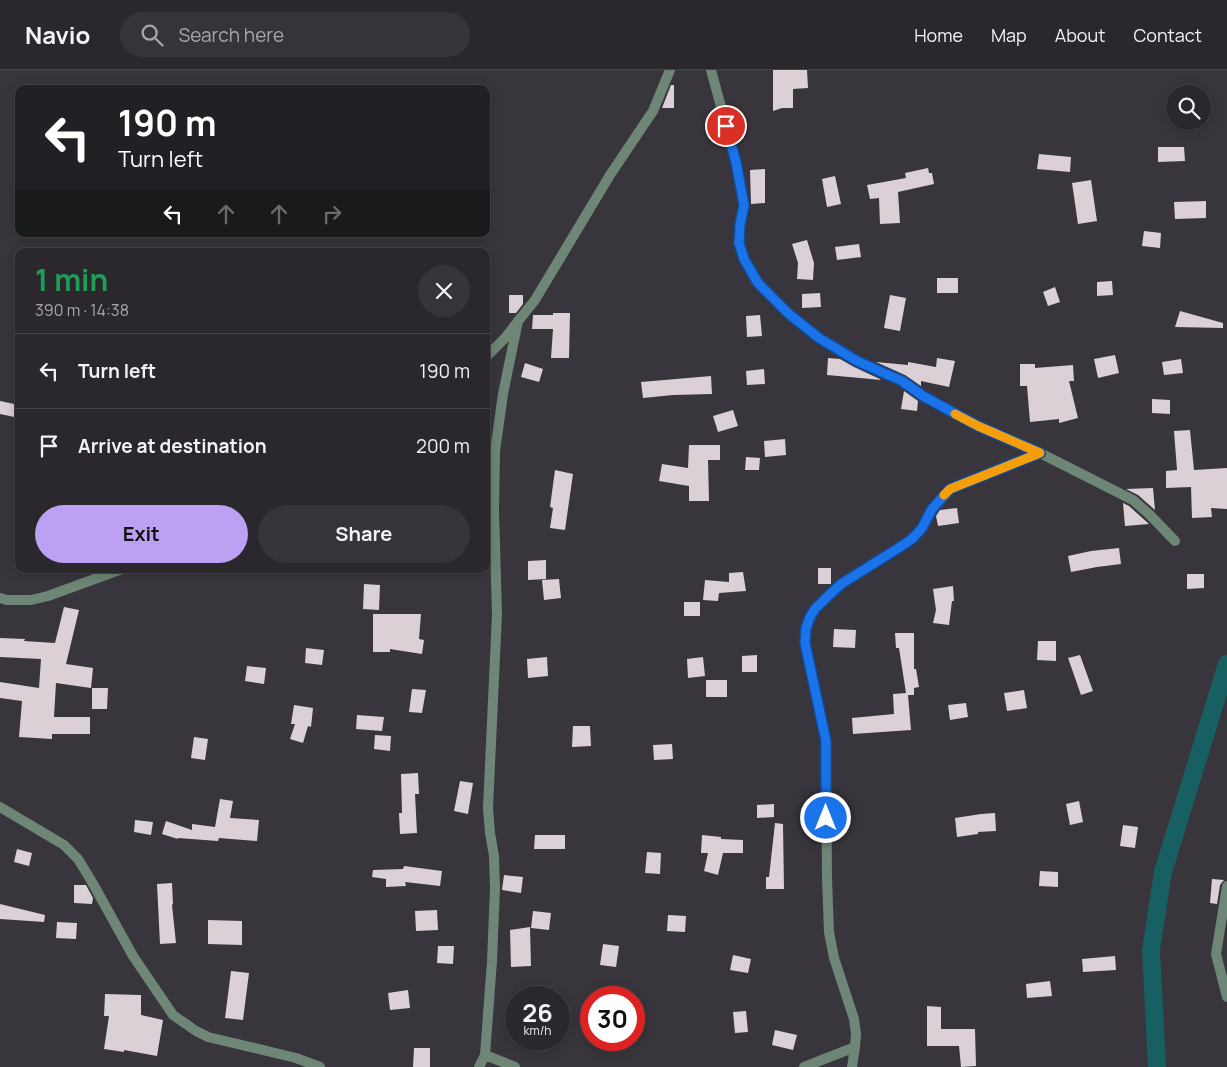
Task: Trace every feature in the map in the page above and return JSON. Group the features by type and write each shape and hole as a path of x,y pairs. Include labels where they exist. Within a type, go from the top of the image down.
{"street":[{"path":"490,354 535,300 610,175 652,111 670,70"},
{"path":"711,70 736,162 744,205 739,243 744,259 758,283 789,314 819,338 857,361 902,381 923,396 978,426 1040,453 1133,500 1175,541"},
{"path":"479,1067 485,1054 495,888 494,856 488,808 496,614 495,451 503,394 518,321"},
{"path":"852,1067 856,1048 854,1019 834,958 829,932 826,741 805,643 806,628 815,609 841,584 912,539 922,528 932,509 950,489 1040,453"},
{"path":"0,598 7,600 32,600 111,573"},
{"path":"0,807 64,845 78,859 133,956 173,1015 208,1037 296,1058 320,1067"},
{"path":"1227,886 1216,954 1227,997"},
{"path":"804,1067 856,1048"},
{"path":"485,1054 515,1067"}],"building":[{"path":"773,70 807,70 808,88 793,89 793,108 782,108 773,111"},
{"path":"671,85 674,85 674,108 662,108"},
{"path":"1158,147 1184,147 1185,161 1158,162"},
{"path":"1039,154 1071,157 1070,172 1037,169"},
{"path":"928,168 929,173 932,173 934,184 898,192 900,223 880,224 879,198 870,199 867,185 906,178 905,173"},
{"path":"765,169 765,203 751,204 750,170"},
{"path":"835,176 841,204 827,207 822,179"},
{"path":"1091,180 1097,221 1078,224 1072,183"},
{"path":"1206,201 1206,218 1175,219 1174,202"},
{"path":"1144,231 1161,233 1160,248 1142,246"},
{"path":"807,240 814,263 813,280 797,279 798,263 792,244"},
{"path":"859,244 861,257 837,260 835,247"},
{"path":"937,278 958,278 958,293 937,293"},
{"path":"1112,281 1113,295 1097,296 1097,282"},
{"path":"1055,287 1060,302 1048,306 1043,292"},
{"path":"820,293 821,307 802,308 802,294"},
{"path":"509,295 523,295 523,304 516,313 509,313"},
{"path":"890,295 906,298 900,331 884,328"},
{"path":"1180,311 1223,323 1223,328 1175,327"},
{"path":"553,313 570,313 569,358 551,358 553,329 532,329 533,315 553,315"},
{"path":"760,315 762,336 747,337 746,316"},
{"path":"1115,355 1119,373 1098,378 1094,359"},
{"path":"828,358 840,359 882,380 827,375"},
{"path":"937,358 955,361 949,387 921,381 921,386 905,375 876,362 908,365 908,362 936,367"},
{"path":"1181,359 1183,373 1164,375 1162,362"},
{"path":"525,363 543,369 539,382 521,377"},
{"path":"1020,364 1035,364 1035,368 1073,365 1074,381 1069,381 1078,418 1059,423 1059,419 1030,422 1027,386 1020,386"},
{"path":"764,369 765,384 747,385 746,371"},
{"path":"711,376 712,394 643,398 641,382"},
{"path":"904,391 918,401 917,411 901,409"},
{"path":"1152,399 1170,400 1170,414 1152,413"},
{"path":"0,401 15,404 15,417 0,414"},
{"path":"733,410 738,426 718,432 713,416"},
{"path":"1190,430 1194,470 1227,468 1227,509 1211,508 1212,517 1192,518 1191,487 1166,488 1166,471 1177,470 1174,431"},
{"path":"785,439 786,455 765,457 764,441"},
{"path":"689,445 720,445 720,460 708,460 709,501 689,501 689,486 659,481 662,464 688,468"},
{"path":"746,457 760,458 759,470 745,470"},
{"path":"555,470 573,474 565,530 550,528 553,508 550,507"},
{"path":"1153,488 1155,510 1138,495 1126,489"},
{"path":"1123,503 1129,506 1149,524 1125,526"},
{"path":"957,508 959,523 938,526 936,516 940,510"},
{"path":"1119,548 1121,564 1071,572 1068,556"},
{"path":"546,560 546,579 528,580 528,561"},
{"path":"818,568 831,568 831,584 818,584"},
{"path":"743,572 746,591 719,593 718,601 703,600 705,580 729,582 729,573"},
{"path":"1187,574 1204,574 1204,588 1187,589"},
{"path":"559,579 561,598 544,600 542,580"},
{"path":"364,584 380,585 379,610 363,609"},
{"path":"953,586 954,601 952,601 949,625 933,623 936,610 933,589"},
{"path":"684,602 700,602 700,616 684,616"},
{"path":"64,607 79,610 66,664 93,668 91,688 56,683 54,717 90,717 90,734 52,734 52,739 19,737 22,701 0,698 0,682 39,688 41,659 0,657 0,638 55,643"},
{"path":"373,614 421,614 419,639 424,640 422,654 390,649 390,652 373,652"},
{"path":"834,629 856,630 855,648 833,647"},
{"path":"895,633 914,633 914,669 916,669 919,687 914,688 914,695 908,695 911,730 853,734 852,718 894,714 893,694 906,693 899,648 896,648"},
{"path":"1038,641 1056,641 1056,661 1037,660"},
{"path":"306,648 324,650 322,665 305,663"},
{"path":"757,655 757,672 742,672 742,656"},
{"path":"1080,655 1093,691 1081,695 1068,658"},
{"path":"547,657 548,676 528,678 527,659"},
{"path":"703,657 705,676 688,678 687,659"},
{"path":"247,666 266,668 264,684 245,681"},
{"path":"706,680 727,680 727,697 706,697"},
{"path":"92,688 108,688 107,709 92,709"},
{"path":"412,689 426,690 422,713 409,712"},
{"path":"1024,690 1027,708 1007,711 1004,693"},
{"path":"966,703 968,717 950,720 948,705"},
{"path":"294,705 313,708 311,727 308,726 303,743 290,739 295,724 291,724"},
{"path":"357,715 384,717 382,731 356,729"},
{"path":"573,726 590,726 591,746 572,747"},
{"path":"375,735 391,736 390,751 374,749"},
{"path":"194,737 208,739 205,760 191,758"},
{"path":"672,744 673,759 654,760 653,745"},
{"path":"418,773 419,794 415,794 417,833 400,834 399,813 402,813 401,774"},
{"path":"460,781 473,783 468,814 454,811"},
{"path":"220,799 233,801 230,818 259,820 257,841 219,838 218,841 178,839 162,834 166,821 192,830 192,824 215,827"},
{"path":"1079,801 1083,822 1070,825 1066,804"},
{"path":"774,804 774,817 757,818 757,805"},
{"path":"995,813 996,831 978,832 978,834 957,837 955,818"},
{"path":"135,820 153,822 151,835 134,832"},
{"path":"775,823 783,824 784,889 766,889 766,877 769,877"},
{"path":"1123,825 1138,827 1135,848 1120,846"},
{"path":"535,835 565,835 565,849 534,849"},
{"path":"702,835 721,837 721,839 743,840 743,853 723,853 718,875 704,871 708,853 701,853"},
{"path":"17,849 32,853 29,866 14,862"},
{"path":"647,852 661,853 660,874 645,873"},
{"path":"404,866 442,871 440,886 405,882 406,886 386,887 386,879 372,877 373,870 403,869"},
{"path":"1040,871 1058,872 1058,887 1039,886"},
{"path":"504,875 523,877 521,893 502,890"},
{"path":"1212,879 1224,880 1220,885 1217,904 1210,903"},
{"path":"172,883 176,943 160,944 157,884"},
{"path":"74,885 86,885 93,898 92,904 74,903"},
{"path":"0,904 45,915 44,922 0,919"},
{"path":"437,910 438,930 416,931 415,911"},
{"path":"533,911 551,913 549,930 531,928"},
{"path":"668,915 686,916 685,932 667,931"},
{"path":"208,920 242,921 242,945 208,944"},
{"path":"57,922 77,923 76,939 56,938"},
{"path":"530,927 531,966 511,967 510,930"},
{"path":"603,944 619,946 616,967 600,965"},
{"path":"438,946 454,946 453,964 437,963"},
{"path":"733,955 751,959 748,973 730,970"},
{"path":"1115,956 1116,970 1083,972 1082,959"},
{"path":"231,971 249,973 243,1020 225,1018"},
{"path":"1050,981 1052,996 1027,998 1026,984"},
{"path":"408,990 410,1008 390,1010 388,993"},
{"path":"105,994 141,995 141,1015 163,1020 157,1056 124,1050 124,1052 104,1049 109,1016 104,1016"},
{"path":"927,1006 941,1007 941,1029 975,1029 976,1066 961,1067 959,1046 927,1046"},
{"path":"746,1011 748,1032 735,1033 733,1012"},
{"path":"775,1030 797,1035 793,1050 772,1045"},
{"path":"414,1048 430,1048 430,1067 413,1067"}],"waterway":[{"path":"1157,1067 1151,950 1163,872 1227,664"}],"slow traffic":[{"path":"944,495 950,489 1040,453 955,414"}],"route":[{"path":"726,126 736,162 744,205 739,243 744,259 758,283 789,314 819,338 857,361 902,381 923,396 978,426 1040,453 950,489 932,509 922,528 912,539 841,584 815,609 810,617 806,628 805,643 826,741 826,818"}]}
